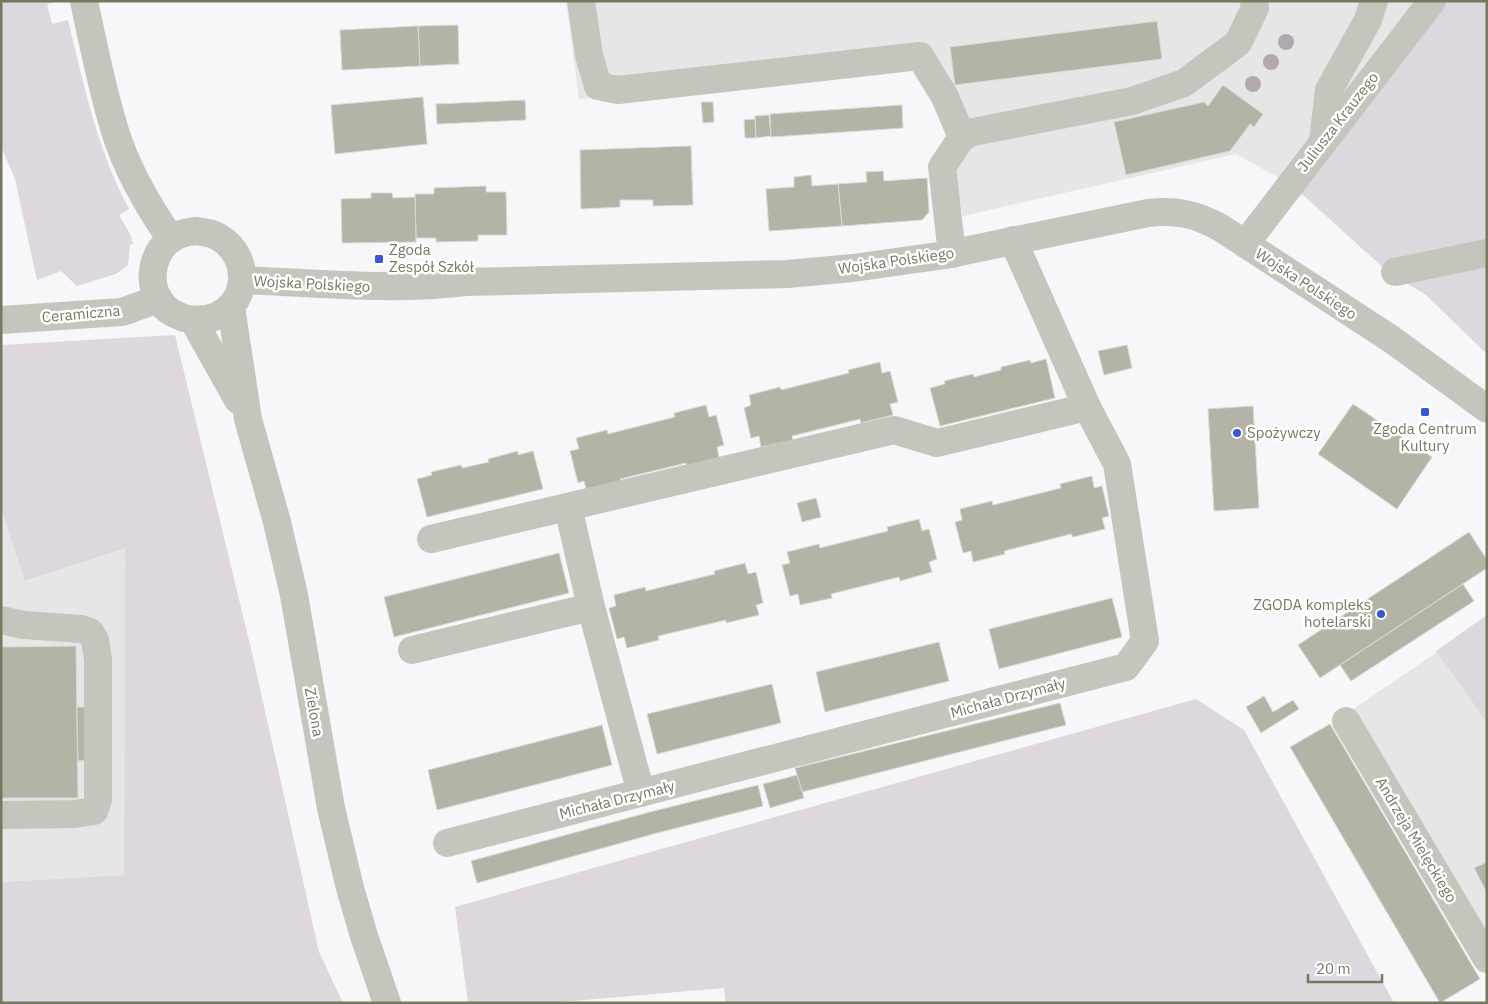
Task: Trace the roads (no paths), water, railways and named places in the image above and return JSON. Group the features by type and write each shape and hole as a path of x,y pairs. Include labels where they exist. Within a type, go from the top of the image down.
{"street":[{"path":"84,1 115,132 149,207 171,239"},
{"path":"582,1 589,55 598,86 618,90 920,56 945,97 962,138"},
{"path":"952,254 942,167 962,138 973,132 1132,101 1184,83 1238,43 1255,8 1254,1"},
{"path":"1322,143 1329,90 1368,20 1374,1"},
{"name":"Juliusza Krauzego","path":"1244,244 1432,1"},
{"name":"Wojska Polskiego","path":"242,280 314,285 434,286 466,282 787,274 853,268 952,254 1148,213 1168,211 1205,219 1391,339 1487,409"},
{"path":"195,231 219,237 229,245 236,255 242,280 239,295 225,312 212,317 193,320 176,315 165,309 152,285 156,259 162,247 171,239 184,233 195,231"},
{"name":"Michała Drzymały","path":"448,843 1126,667 1145,641 1117,464 1087,407 1013,240"},
{"path":"1395,272 1487,253"},
{"name":"Ceramiczna","path":"1,320 122,312 158,299"},
{"name":"Zielona","path":"231,307 248,419 277,522 294,595 331,808 350,888 387,1003"},
{"name":"Zielona","path":"193,320 248,419"},
{"path":"431,539 894,430 937,443 1087,407"},
{"path":"568,506 592,607 641,794"},
{"path":"412,650 592,607"},
{"path":"1,620 24,625 81,629 90,632 95,640 98,660 98,800 94,811 74,814 1,815"},
{"name":"Andrzeja Mielęckiego","path":"1346,721 1487,959"}],"place":[{"name":"Zgoda Zespół Szkół","path":"379,259"},
{"name":"Zgoda Centrum Kultury","path":"1425,412"},
{"name":"Spożywczy","path":"1237,433"},
{"name":"ZGODA kompleks hotelarski","path":"1381,614"}]}
